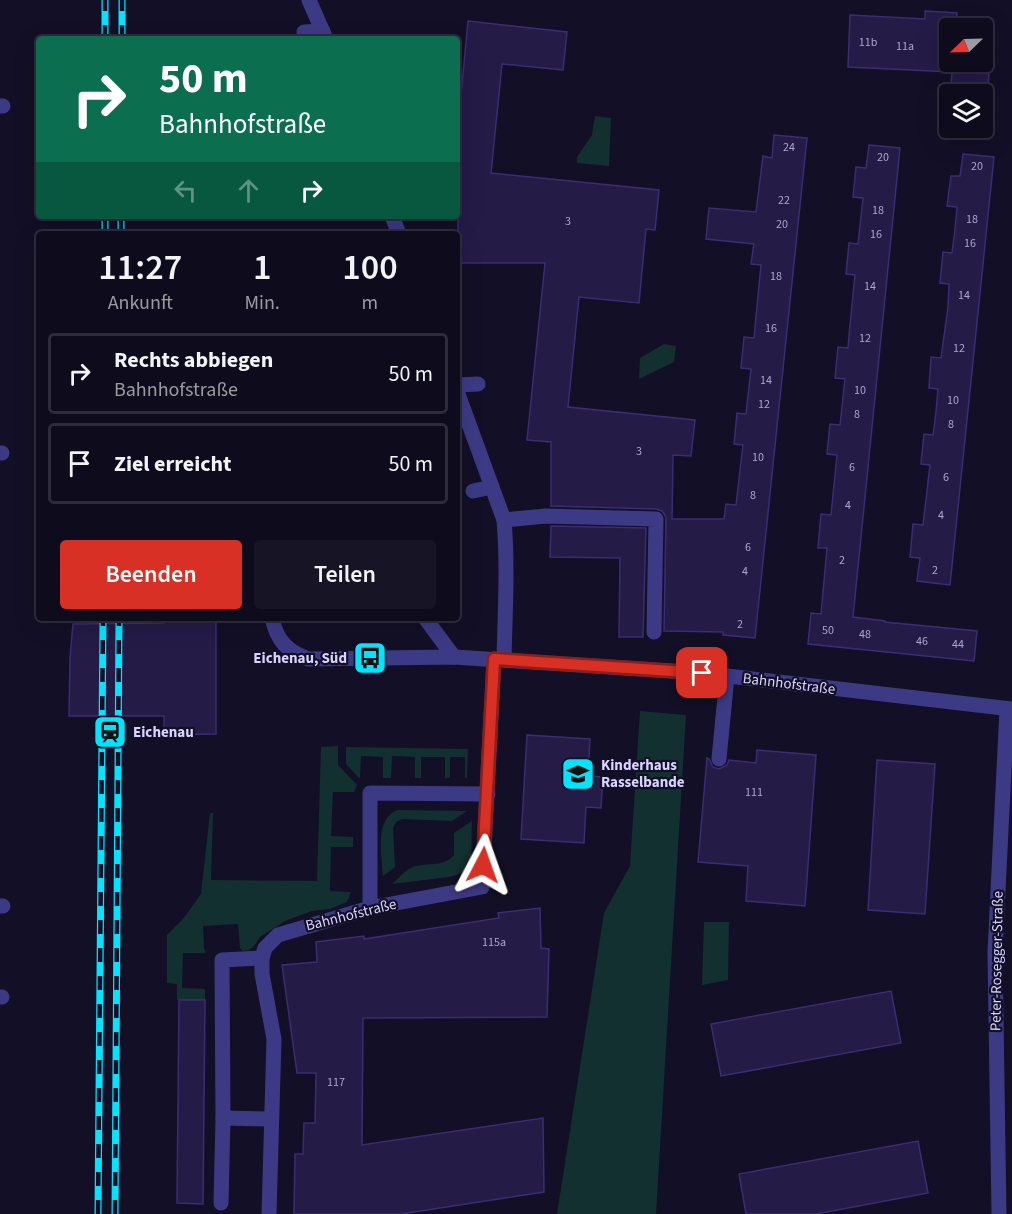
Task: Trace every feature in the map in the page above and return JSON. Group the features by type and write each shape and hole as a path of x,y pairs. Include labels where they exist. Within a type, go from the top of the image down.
{"street":[{"path":"309,0 325,35"},
{"path":"304,32 325,35"},
{"path":"460,385 478,384"},
{"path":"461,414 504,520 506,554 499,659"},
{"path":"473,491 492,487"},
{"path":"504,520 546,516 656,519 654,632"},
{"name":"Bahnhofstraße","path":"274,621 282,644 294,654 308,659 454,657 702,673 1009,709"},
{"path":"427,621 454,657"},
{"name":"Bahnhofstraße","path":"262,958 265,948 278,935 370,908 482,887 499,659"},
{"path":"719,759 727,676"},
{"name":"Peter-Rosegger-Straße","path":"999,1214 995,952 1009,709"},
{"path":"370,908 369,794 488,794"},
{"path":"221,1203 222,960 262,958 262,974 274,1038 269,1214"},
{"path":"223,1118 270,1119"}],"green space":[{"path":"595,116 611,118 609,166 577,163 577,157 592,135"},
{"path":"664,344 676,346 674,362 639,379 640,358"},
{"path":"640,711 686,715 656,1214 557,1214 604,913 630,866"},
{"path":"338,746 338,765 357,785 354,792 333,792 331,836 353,837 353,847 331,847 330,891 351,892 347,902 285,921 260,937 249,950 243,951 240,948 238,924 203,926 206,953 183,953 182,988 205,989 205,1000 177,1000 177,984 167,983 167,935 183,919 201,894 210,813 213,813 211,880 317,881 321,747"},
{"path":"346,747 468,749 467,778 465,778 465,757 450,757 450,778 445,778 445,757 421,757 421,778 415,778 415,757 392,756 391,778 383,778 383,757 361,756 359,778 346,764"},
{"path":"397,810 467,811 452,821 402,819 396,822 393,828 395,867 383,876 382,830 390,815"},
{"path":"472,821 471,856 466,870 449,877 392,884 411,868 449,859 454,855 454,833"},
{"path":"704,922 729,922 728,980 702,985"}],"building":[{"path":"925,11 957,13 957,18 939,18 939,71 848,67 850,15 925,19"},
{"path":"468,21 567,32 563,70 502,64 491,173 659,190 655,230 646,229 639,303 579,297 568,407 695,420 691,456 673,455 672,519 724,519 726,504 736,505 743,445 734,444 737,413 746,414 751,369 741,368 744,337 754,338 761,265 751,264 754,244 706,239 709,208 756,212 763,156 772,158 774,135 807,138 755,638 723,635 723,632 664,631 666,519 662,511 551,506 551,442 527,440 545,263 460,263 458,219 460,219 460,106"},
{"path":"952,72 989,72 988,84 951,84"},
{"path":"869,145 900,148 853,617 977,631 974,661 808,644 811,613 821,614 827,548 818,548 821,514 831,515 837,455 827,454 830,424 840,425 845,379 835,378 838,347 848,348 855,275 846,274 849,243 858,244 863,198 853,197 856,167 866,168"},
{"path":"963,154 994,157 950,585 917,581 920,558 910,557 913,524 923,525 930,465 921,464 924,434 933,435 936,412 938,389 929,388 931,357 941,358 948,307 949,284 940,283 943,252 952,253 957,207 947,206 951,176 960,176"},
{"path":"551,526 646,528 643,637 619,637 620,558 550,557"},
{"path":"164,621 216,621 216,734 164,735 164,716 69,716 73,624 164,623"},
{"path":"527,735 590,739 588,776 603,777 601,808 586,807 584,843 521,839"},
{"path":"757,750 816,755 805,906 746,901 748,866 698,862 707,758 713,767 719,769 727,765 729,760 756,763"},
{"path":"877,760 935,764 925,914 868,910"},
{"path":"540,908 541,948 549,949 547,1017 363,1018 362,1145 543,1118 544,1192 401,1214 294,1214 295,1154 303,1154 304,1123 315,1123 316,1073 297,1073 282,965 317,962 316,942 364,936 364,939 499,918 498,913"},
{"path":"891,991 901,1043 721,1076 711,1024"},
{"path":"179,1000 205,1000 203,1204 177,1203"},
{"path":"918,1141 928,1193 816,1214 746,1214 739,1174"}],"railway":[{"path":"105,0 105,36"},
{"path":"122,0 122,36"},
{"path":"105,219 105,231"},
{"path":"121,219 121,231"},
{"path":"98,1214 103,621"},
{"path":"115,1214 119,621"}],"place":[{"name":"Eichenau, Süd","path":"370,658"},
{"name":"Eichenau","path":"110,732"},
{"name":"Kinderhaus Rasselbande","path":"578,774"}],"route":[{"path":"483,865 494,659 702,673"}]}
